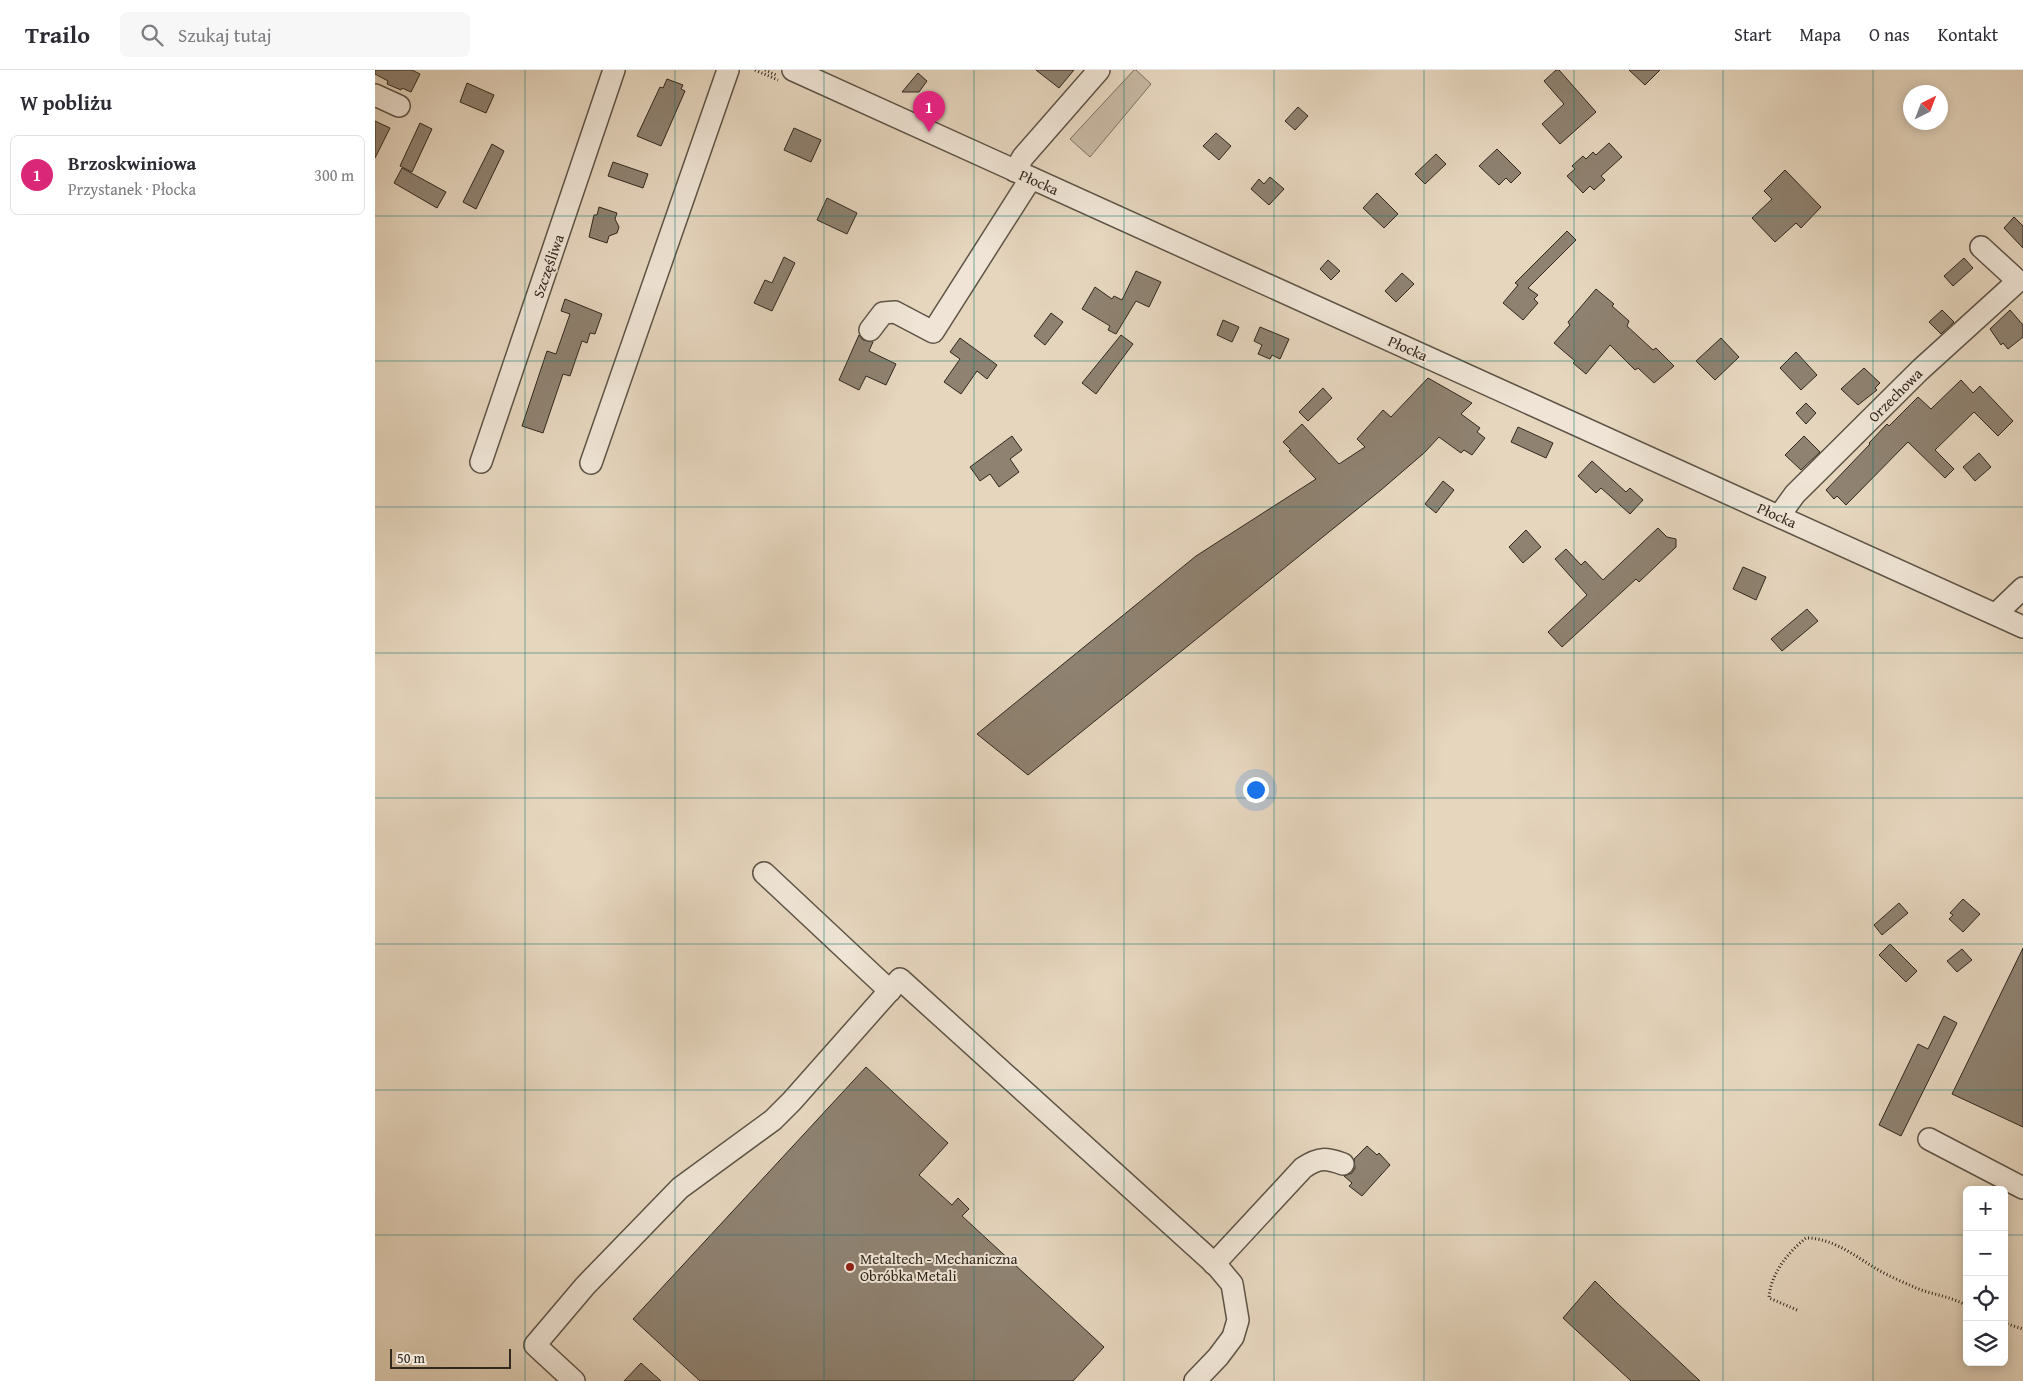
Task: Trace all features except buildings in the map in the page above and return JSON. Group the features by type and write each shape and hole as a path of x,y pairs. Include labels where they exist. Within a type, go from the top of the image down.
{"street":[{"name":"Szczęśliwa","path":"481,462 614,70"},
{"path":"591,463 728,70"},
{"name":"Płocka","path":"793,70 830,77 1023,174 2023,627"},
{"path":"870,330 883,313 895,312 941,336 1023,174 1023,157 1099,70"},
{"path":"375,95 399,106"},
{"name":"Orzechowa","path":"1779,516 1795,494 1913,377 2018,281 1981,247"},
{"path":"1996,614 2023,588"},
{"path":"764,874 890,991"},
{"path":"574,1381 535,1344 585,1286 680,1188 773,1120 900,979 1215,1264 1232,1284 1237,1320 1233,1337 1218,1357 1195,1381"},
{"path":"1929,1139 2023,1188"},
{"path":"1215,1264 1303,1168 1318,1160 1327,1158 1343,1164"}],"path":[{"path":"1797,1310 1769,1298 1769,1289 1784,1260 1806,1238 1815,1238 1843,1248 1899,1280 1919,1289 1957,1300 1963,1304"},
{"path":"2008,1324 2023,1329"}],"shaded area":[{"path":"1134,70 1151,84 1090,157 1070,139"}],"place":[{"name":"Brzoskwiniowa","path":"929,132"},
{"name":"Metaltech - Mechaniczna Obróbka Metali","path":"850,1267"}]}
